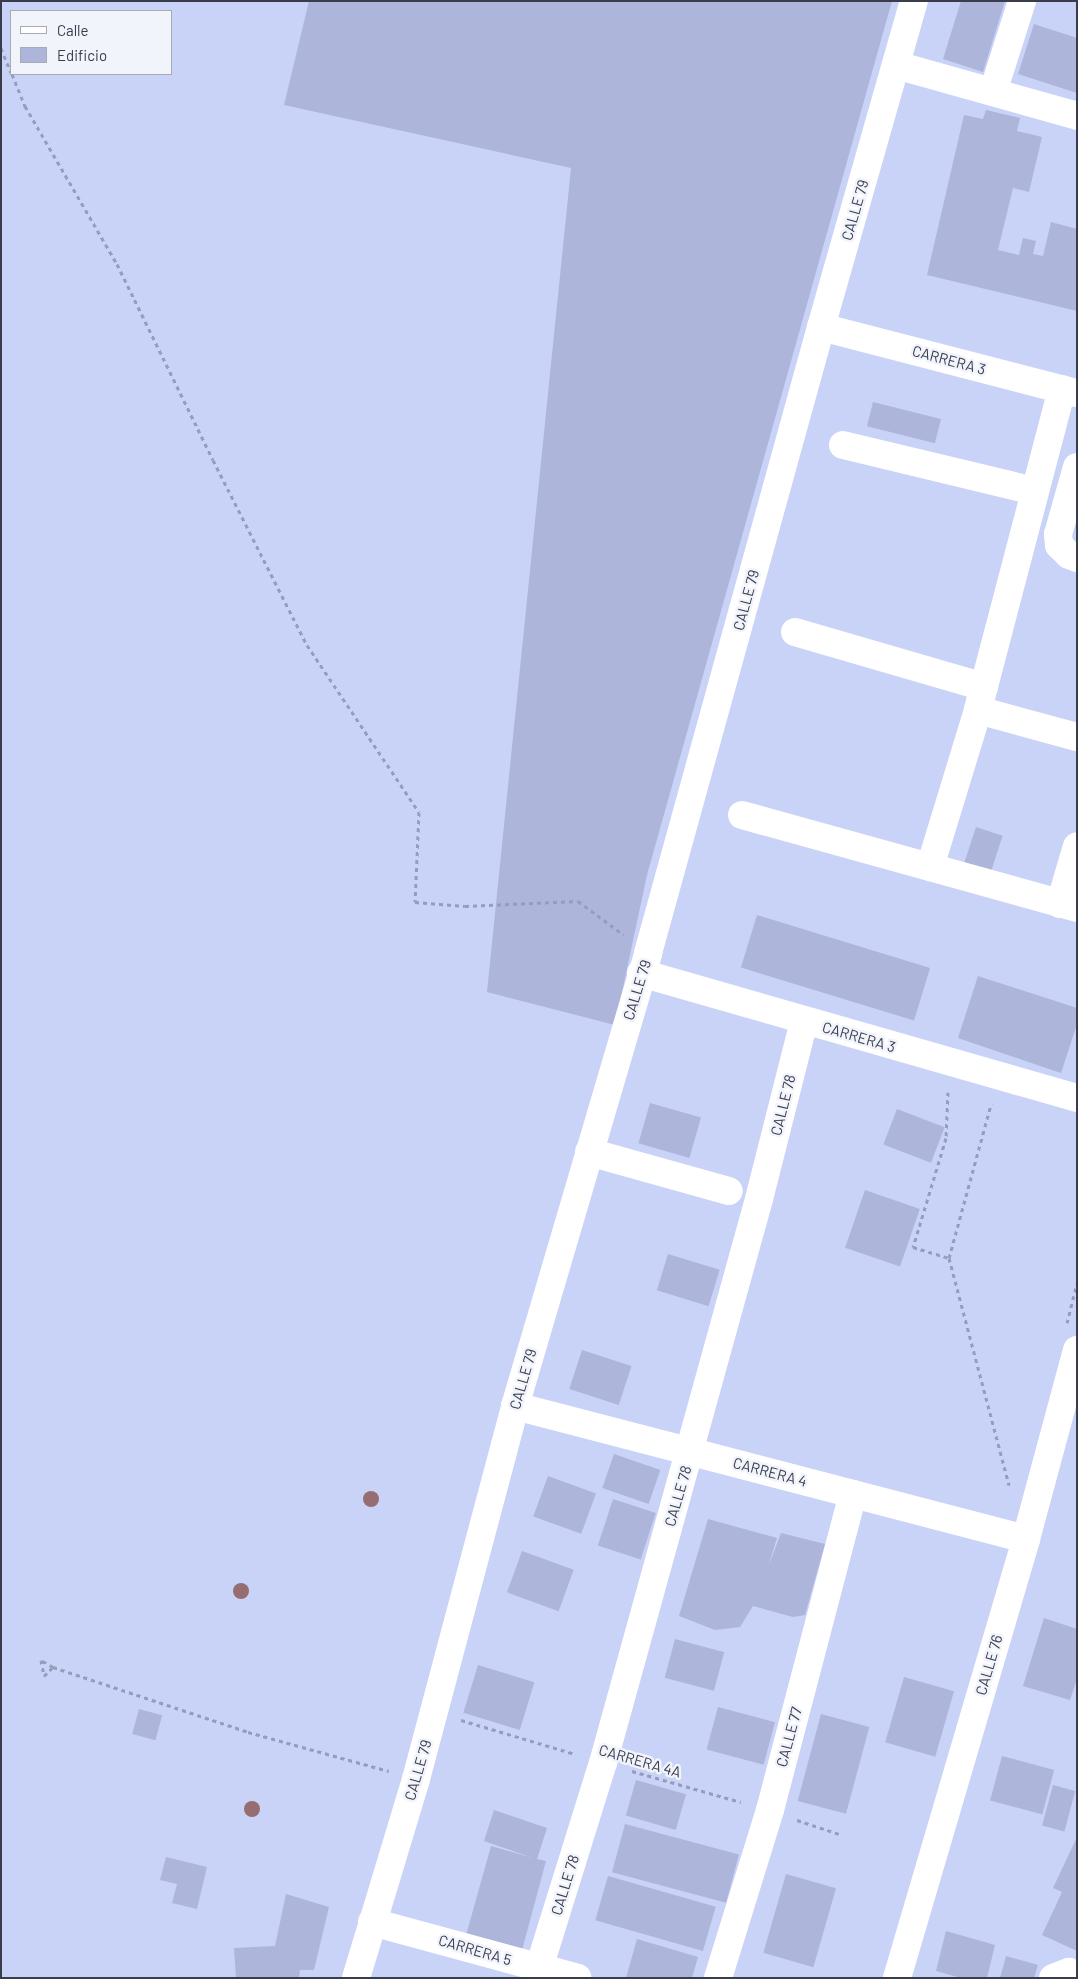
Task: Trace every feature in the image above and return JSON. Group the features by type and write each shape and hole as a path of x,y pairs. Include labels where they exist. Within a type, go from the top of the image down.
{"street":[{"name":"CALLE 79","path":"356,1978 416,1779 515,1406 645,963 821,327 914,1"},
{"path":"993,92 1022,1"},
{"path":"896,65 1077,116"},
{"name":"CARRERA 3","path":"821,327 1069,391"},
{"path":"930,867 981,698 1035,491 1069,391"},
{"path":"843,445 1035,491"},
{"path":"1077,467 1058,534 1059,545 1069,556 1077,558"},
{"path":"795,632 981,698 1077,737"},
{"path":"742,815 1069,906 1077,846"},
{"name":"CARRERA 3","path":"645,963 804,1021 1077,1098"},
{"name":"CALLE 78","path":"539,1968 603,1763 759,1199 804,1021"},
{"path":"589,1152 729,1191"},
{"name":"CALLE 76","path":"897,1978 1026,1538 1071,1339"},
{"name":"CARRERA 4","path":"515,1406 1026,1538"},
{"name":"CALLE 77","path":"718,1978 770,1810 853,1494"},
{"name":"CARRERA 5","path":"372,1922 578,1978"},
{"path":"1053,1978 1069,1972 1077,1975"}],"path":[{"path":"1,48 10,70"},
{"path":"12,75 25,106 117,264 213,460 307,645 419,812 415,902 465,906 578,900 645,963"},
{"path":"948,1089 946,1138 913,1248 949,1258"},
{"path":"999,1105 991,1103 949,1258 1011,1493"},
{"path":"1071,1339 1077,1283"},
{"path":"53,1667 44,1676 41,1660 53,1667 248,1732 416,1779"},
{"name":"CARRERA 4A","path":"434,1712 603,1763 770,1810 839,1834"}],"building":[{"path":"309,1 892,1 647,875 615,1025 487,992 571,168 284,105"},
{"path":"961,1 1005,1 983,72 943,59"},
{"path":"1034,24 1077,38 1077,93 1018,74"},
{"path":"986,110 1020,118 1017,131 1042,137 1029,192 1013,188 998,250 1019,255 1023,238 1036,241 1033,254 1043,256 1051,222 1077,229 1077,311 927,275 964,115 983,119"},
{"path":"873,402 941,419 935,443 867,426"},
{"path":"976,827 1003,836 989,877 962,869"},
{"path":"757,915 930,968 914,1021 741,968"},
{"path":"978,976 1077,1008 1077,1024 1061,1073 958,1038"},
{"path":"650,1103 701,1118 689,1158 638,1143"},
{"path":"897,1109 945,1127 931,1163 883,1144"},
{"path":"865,1190 920,1209 900,1267 845,1248"},
{"path":"668,1254 720,1270 709,1306 657,1290"},
{"path":"582,1350 631,1366 619,1405 569,1389"},
{"path":"614,1454 660,1470 649,1504 602,1488"},
{"path":"548,1476 596,1493 581,1534 533,1516"},
{"path":"613,1499 656,1513 641,1560 598,1546"},
{"path":"708,1519 777,1538 768,1567 781,1533 825,1544 805,1615 793,1617 753,1606 740,1627 715,1630 679,1616"},
{"path":"522,1551 574,1570 559,1611 507,1592"},
{"path":"1044,1618 1077,1629 1077,1679 1070,1700 1023,1686"},
{"path":"675,1639 724,1652 714,1691 665,1678"},
{"path":"478,1665 534,1682 520,1730 463,1713"},
{"path":"904,1677 954,1691 935,1757 885,1742"},
{"path":"718,1707 775,1722 764,1765 707,1750"},
{"path":"139,1709 162,1715 155,1740 132,1734"},
{"path":"821,1714 869,1727 846,1814 798,1801"},
{"path":"1002,1756 1054,1770 1042,1814 990,1800"},
{"path":"636,1780 686,1794 676,1830 626,1816"},
{"path":"1053,1785 1075,1791 1064,1832 1042,1826"},
{"path":"494,1810 547,1828 537,1859 546,1861 521,1954 465,1939 491,1846 533,1858 484,1841"},
{"path":"625,1824 739,1855 726,1903 612,1872"},
{"path":"1077,1837 1077,1951 1042,1935 1062,1892 1053,1888"},
{"path":"166,1857 207,1867 197,1909 172,1903 177,1884 160,1880"},
{"path":"786,1874 836,1888 813,1967 763,1953"},
{"path":"608,1876 716,1907 703,1951 595,1920"},
{"path":"286,1894 329,1907 314,1970 300,1970 299,1978 236,1978 234,1948 275,1946"},
{"path":"946,1931 995,1945 987,1978 961,1978 936,1971"},
{"path":"637,1939 698,1957 692,1978 626,1978"},
{"path":"1006,1956 1038,1965 1034,1978 1000,1978"}]}
